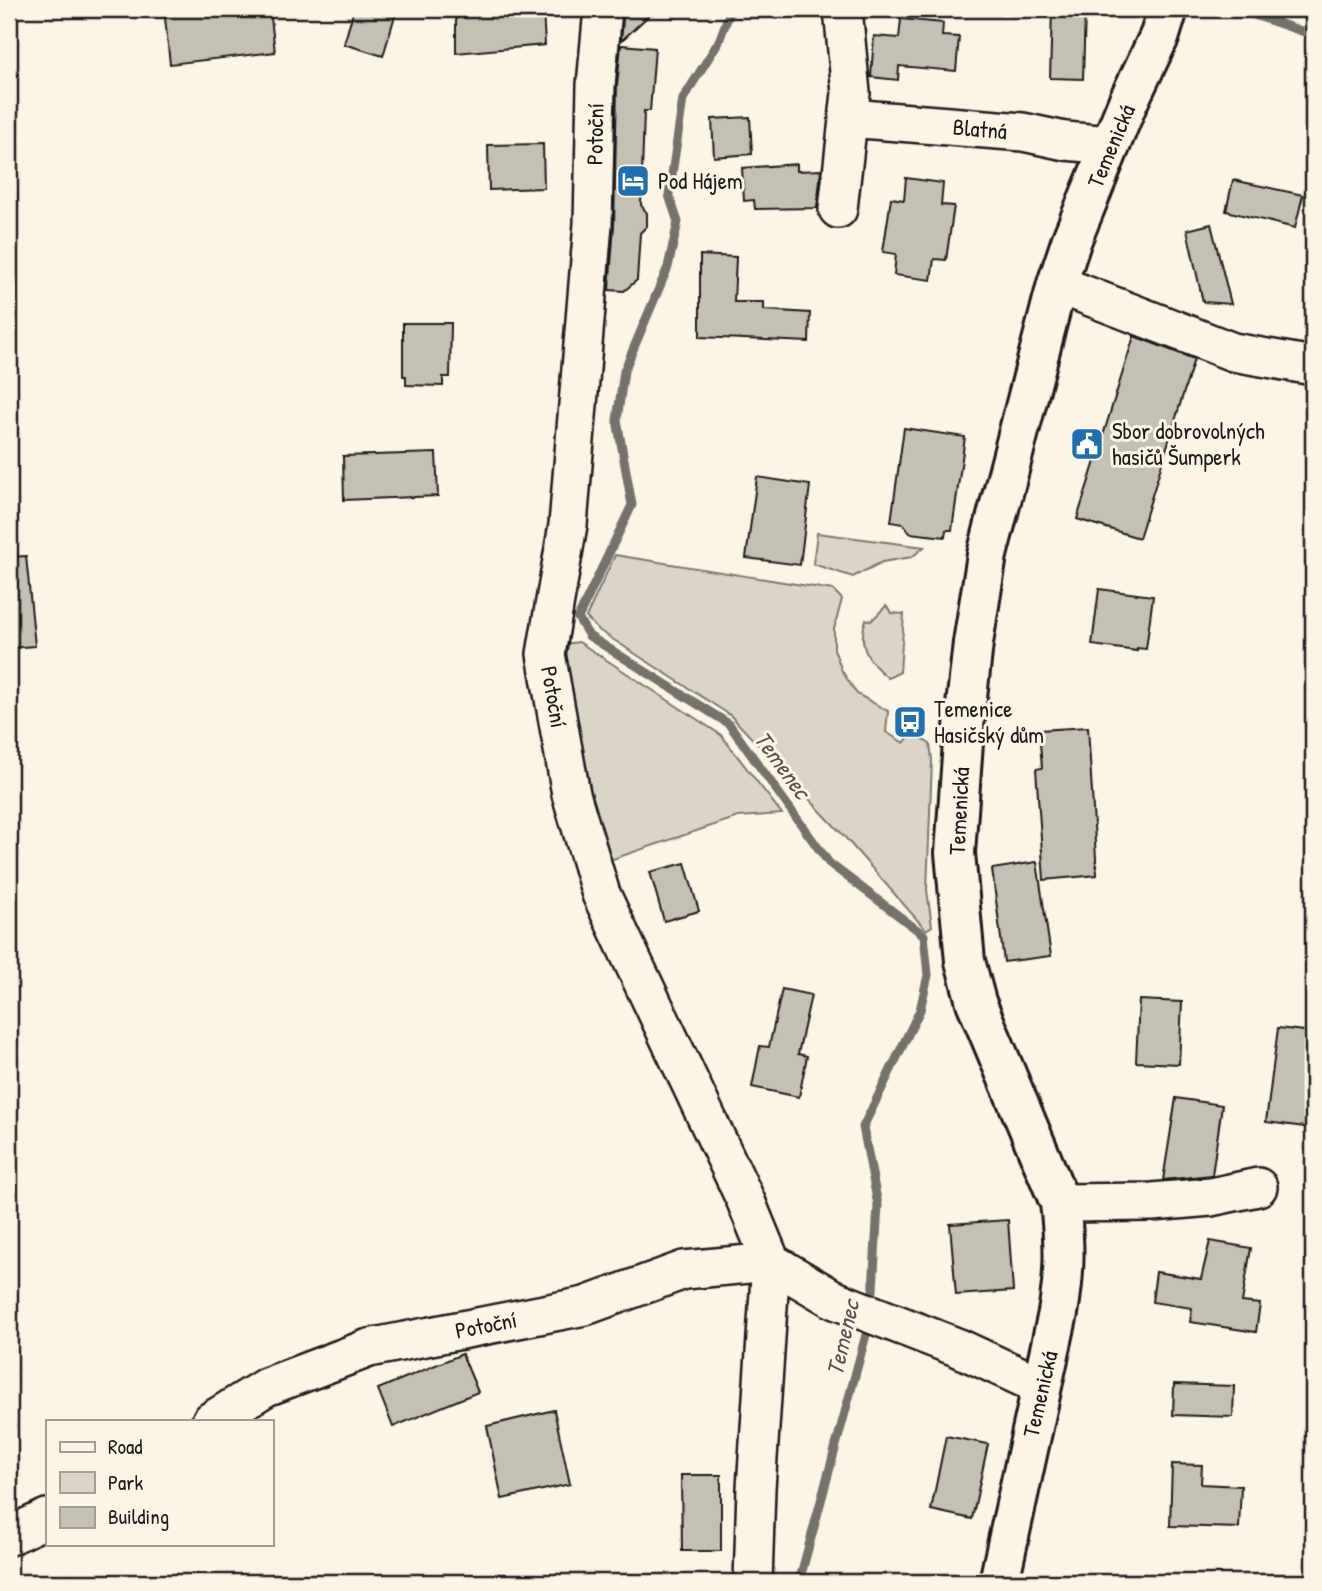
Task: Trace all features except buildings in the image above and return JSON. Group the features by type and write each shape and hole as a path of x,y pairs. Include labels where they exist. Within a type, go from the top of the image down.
{"street":[{"name":"Potoční","path":"603,9 596,85 593,224 569,512 546,654 571,794 601,894 745,1199 771,1262 756,1488 753,1582"},
{"path":"838,209 851,93 843,9"},
{"name":"Temenická","path":"999,1582 1065,1271 1060,1203 976,1002 965,961 955,853 967,704 987,555 1057,284 1111,145 1160,35 1168,9"},
{"name":"Blatná","path":"849,118 1023,132 1065,141 1111,145"},
{"path":"1057,284 1233,352 1313,366"},
{"path":"1060,1203 1152,1202 1211,1197 1258,1187"},
{"name":"Potoční","path":"213,1420 267,1387 369,1348 584,1307 684,1270 771,1262"},
{"path":"771,1262 835,1300 959,1348 1041,1386"},
{"path":"9,1536 46,1518"}],"green space":[{"path":"817,533 924,547 912,557 882,562 853,577 813,564"},
{"path":"615,555 833,590 842,599 834,629 834,649 842,671 857,694 888,711 886,732 904,743 912,733 930,744 932,760 927,890 932,926 926,930 843,835 730,715 597,629 586,617"},
{"path":"886,606 892,613 904,614 900,672 888,678 866,653 863,637 866,619 871,621"},
{"path":"579,642 721,735 782,814 738,817 598,864 555,645"}],"waterway":[{"name":"Temenec","path":"731,9 719,41 683,99 669,195 678,222 668,267 624,371 617,420 632,505 578,618 589,636 729,724 829,863 924,935 928,975 920,1010 863,1127 878,1205 872,1307"},
{"path":"1237,9 1313,35"},
{"name":"Temenec","path":"799,1582 870,1320"}],"place":[{"name":"Pod Hájem","path":"633,181"},
{"name":"Sbor dobrovolných hasičů Šumperk","path":"1087,444"},
{"name":"Temenice Hasičský dům","path":"910,722"}]}
